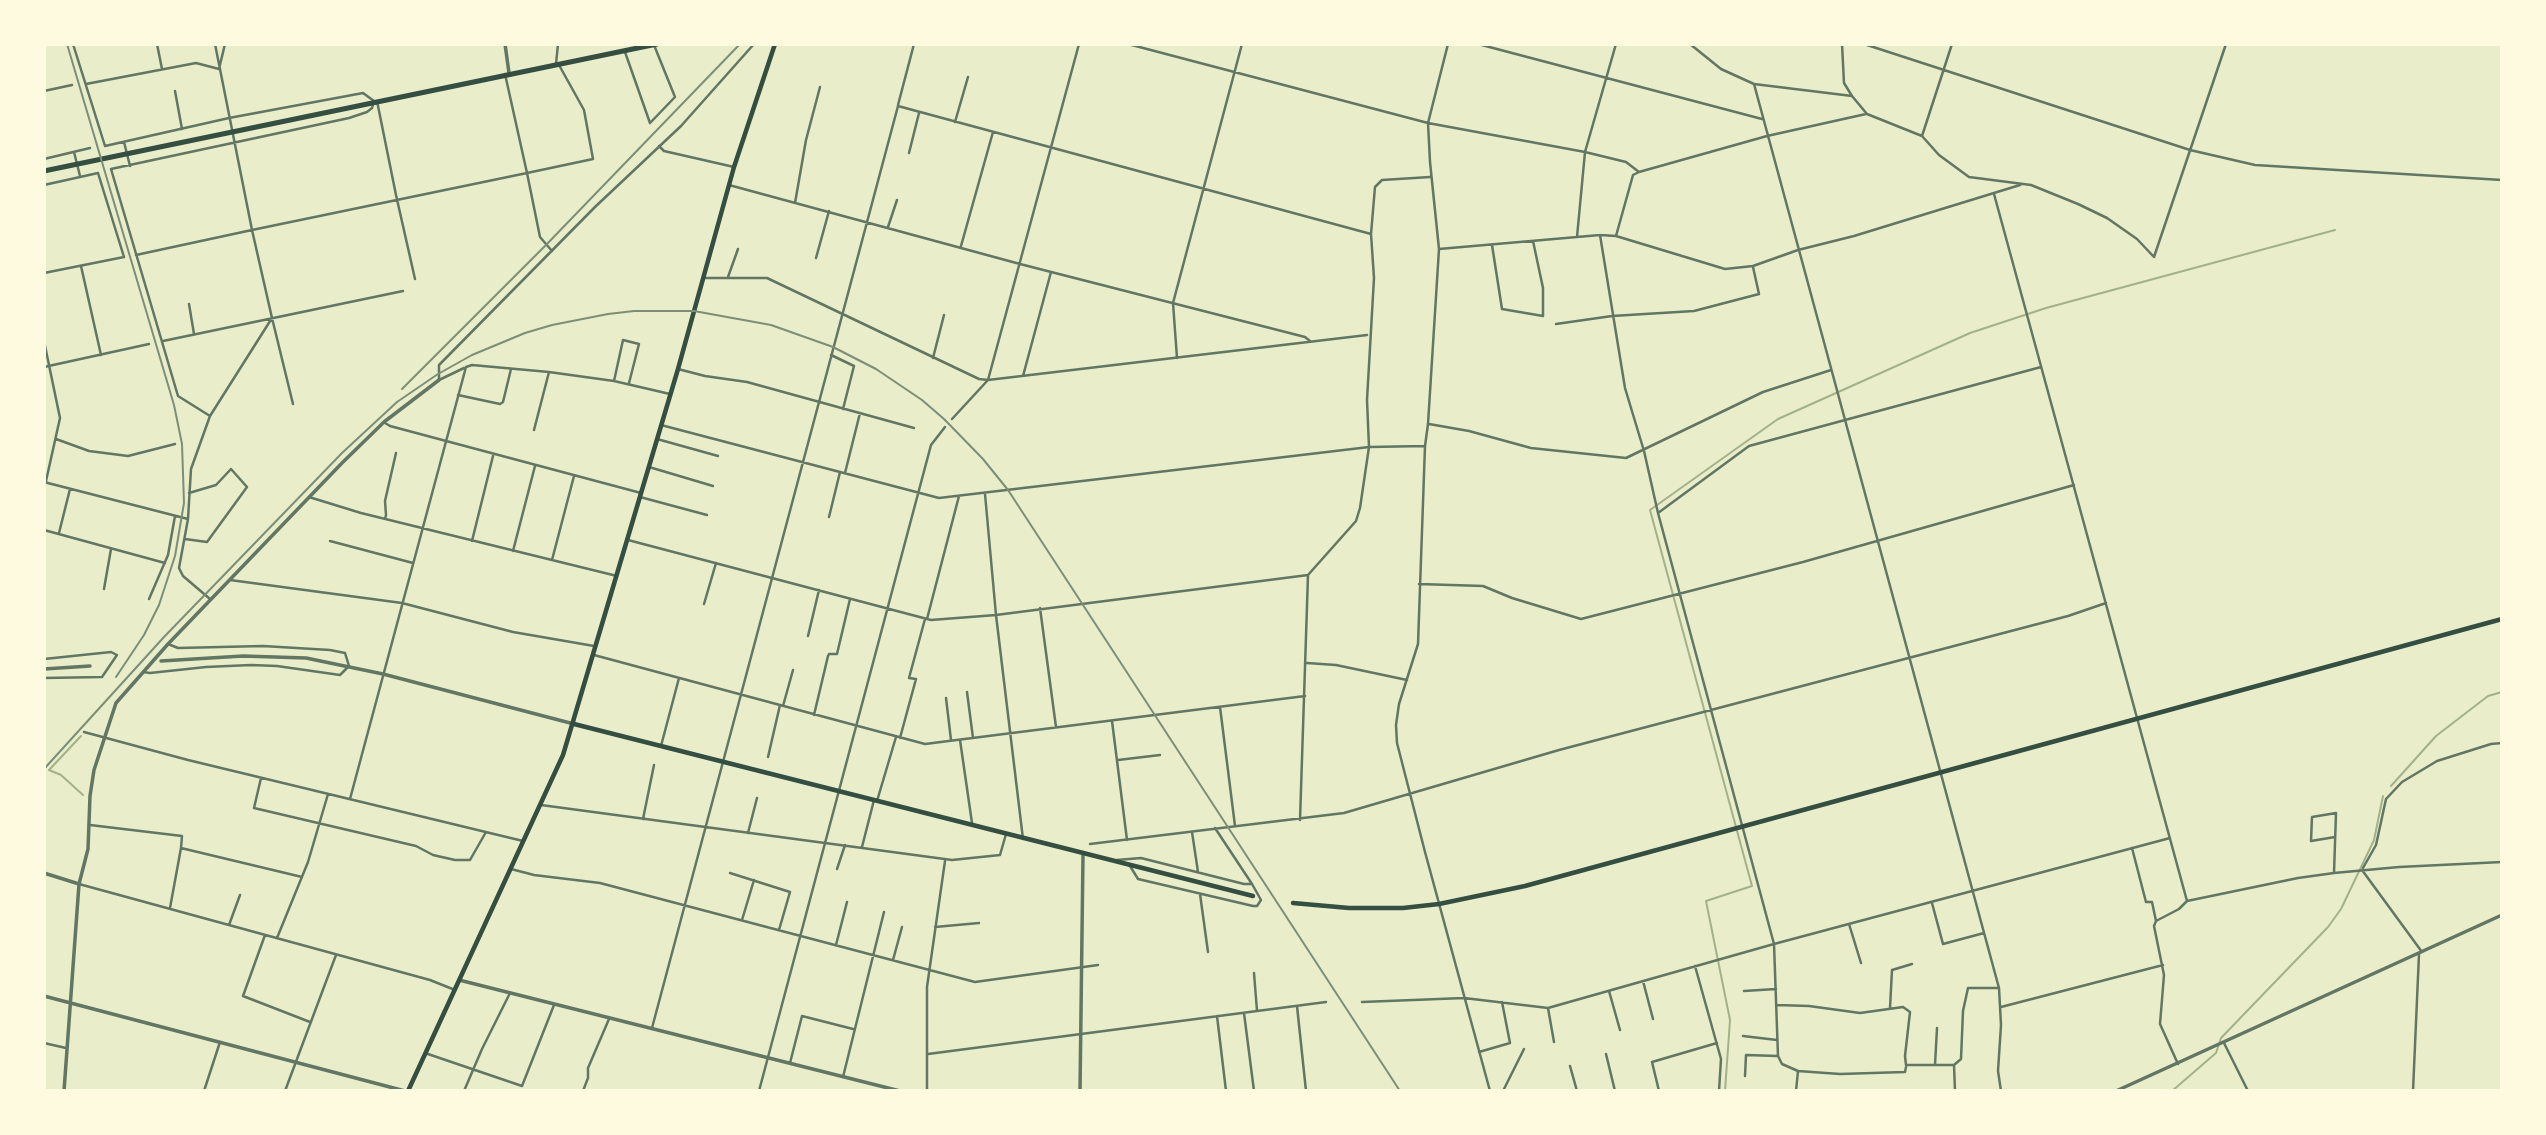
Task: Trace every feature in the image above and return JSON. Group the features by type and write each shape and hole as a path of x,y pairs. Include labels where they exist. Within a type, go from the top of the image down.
{"highway":[{"path":"44,171 656,44"}],"main road":[{"path":"406,1091 541,805 574,724 671,394 734,167 775,44"},
{"path":"1293,903 1372,909 1439,904 1525,886 2502,619"},
{"path":"574,724 1252,896"}],"street":[{"path":"73,44 104,146 229,118 363,93 375,101 415,279"},
{"path":"157,44 162,69"},
{"path":"215,44 233,144 293,404"},
{"path":"219,68 225,44"},
{"path":"505,44 507,74 542,241 552,251"},
{"path":"136,255 593,159 584,110 557,64 558,44"},
{"path":"625,51 650,124 675,97 656,44"},
{"path":"439,380 439,365 691,114 754,44"},
{"path":"652,1028 914,44"},
{"path":"952,419 988,380 1079,44"},
{"path":"1128,44 1428,123 1626,162 1639,172"},
{"path":"1177,358 1173,303 1242,44"},
{"path":"1448,44 1428,123 1439,249 1425,446 1418,643 1396,725 1397,743 1490,1091"},
{"path":"1478,44 1762,120"},
{"path":"1577,237 1585,152 1616,44"},
{"path":"1690,44 1721,69 1754,84 1852,96"},
{"path":"1842,44 1844,83 1867,114 1922,136 1945,161 1969,177 2023,184 2107,218 2137,239 2154,257 2226,44"},
{"path":"1864,44 2190,150 2255,165 2502,180"},
{"path":"1922,136 1952,44"},
{"path":"86,84 196,63 219,68"},
{"path":"956,122 968,77"},
{"path":"1754,84 1998,988 2001,1007 1998,1071 2001,1091"},
{"path":"44,90 72,85"},
{"path":"795,203 806,139 820,87"},
{"path":"175,91 182,129"},
{"path":"210,416 178,396 111,169 349,118 367,112 375,101"},
{"path":"898,106 1371,234"},
{"path":"909,153 919,113"},
{"path":"1616,236 1633,175 1639,172 1767,136 1867,114"},
{"path":"961,247 993,132"},
{"path":"124,142 130,166"},
{"path":"659,146 664,151 734,167"},
{"path":"44,159 90,149"},
{"path":"74,152 80,176"},
{"path":"44,185 98,173 124,257 44,273"},
{"path":"1300,820 1308,575 1356,521 1369,447 1367,400 1374,278 1371,234 1374,187 1382,180 1432,177"},
{"path":"1439,249 1600,235 1616,236 1725,269 1752,266 2023,184"},
{"path":"729,185 1020,264 1305,337 1311,342"},
{"path":"1994,194 2187,901"},
{"path":"888,227 897,200"},
{"path":"816,258 829,211"},
{"path":"1600,235 1625,388 1774,943 1778,1056 1782,1063 1798,1071 1840,1074 1905,1072 1910,1012 1903,1007 1860,1013 1810,1006 1777,1005"},
{"path":"1492,245 1503,309 1543,316 1543,288 1533,241"},
{"path":"728,277 738,249"},
{"path":"81,266 101,355"},
{"path":"1556,324 1612,316 1693,311 1759,295 1752,266"},
{"path":"1023,376 1051,272"},
{"path":"704,278 767,278 933,358 979,379 988,380 1369,335"},
{"path":"162,341 403,291"},
{"path":"189,304 194,334"},
{"path":"933,358 944,316"},
{"path":"210,599 181,572 191,469 210,416 272,318"},
{"path":"614,380 623,340 639,344 629,384"},
{"path":"44,341 60,418 45,482 188,519"},
{"path":"44,367 149,344"},
{"path":"831,355 854,366 843,409"},
{"path":"64,1091 79,884 88,849 94,770 116,703 142,671 384,422 439,380 472,365 614,380 671,394"},
{"path":"350,799 466,367"},
{"path":"1658,513 1743,449 2041,367"},
{"path":"458,395 500,404 503,402 511,369"},
{"path":"678,369 747,382 914,428"},
{"path":"1428,424 1469,431 1536,449 1626,458 1763,392 1831,370"},
{"path":"534,430 550,372"},
{"path":"845,473 860,414"},
{"path":"384,422 390,426 574,475 707,515"},
{"path":"661,425 939,498 1369,447 1425,446"},
{"path":"760,1091 931,445 945,427"},
{"path":"56,439 89,451 128,456 175,444"},
{"path":"657,439 718,456"},
{"path":"384,519 385,501 396,453"},
{"path":"471,541 494,454"},
{"path":"512,551 535,466"},
{"path":"649,467 713,486"},
{"path":"185,539 207,542 247,486 231,469 216,485 190,494"},
{"path":"829,517 840,472"},
{"path":"552,560 574,475"},
{"path":"1419,584 1483,586 1512,598 1581,619 1803,562 2074,485"},
{"path":"59,534 70,489"},
{"path":"985,492 996,615 1023,839"},
{"path":"863,847 916,679 909,678 959,496"},
{"path":"309,498 617,576"},
{"path":"149,599 165,563 175,516"},
{"path":"44,530 165,563"},
{"path":"627,540 926,619 996,615 1308,575"},
{"path":"330,541 412,563"},
{"path":"104,589 111,549"},
{"path":"704,604 716,563"},
{"path":"230,580 402,603 513,632 596,646"},
{"path":"808,636 819,590"},
{"path":"814,715 828,656 837,654 850,599"},
{"path":"1090,844 1300,820 1364,808 1410,792 2106,603"},
{"path":"1040,608 1056,728"},
{"path":"168,644 178,648 263,646 330,650 345,653 349,666"},
{"path":"44,659 111,652 117,655 102,677 44,678"},
{"path":"594,655 925,744 1305,696"},
{"path":"161,661 262,656 306,658 383,674 574,724"},
{"path":"1306,663 1336,665 1407,680"},
{"path":"44,669 90,666"},
{"path":"142,671 150,673 206,667 277,666 340,675 349,666"},
{"path":"768,757 793,670"},
{"path":"661,746 679,678"},
{"path":"967,692 973,738"},
{"path":"946,698 951,741"},
{"path":"1220,707 1235,826"},
{"path":"1112,721 1127,840"},
{"path":"84,732 524,842"},
{"path":"960,740 972,825"},
{"path":"2362,870 2376,845 2386,799 2402,782 2437,761 2502,743"},
{"path":"1117,761 1160,755"},
{"path":"643,819 654,765"},
{"path":"261,778 254,808 416,846 433,855 454,860 470,860 486,831"},
{"path":"277,939 302,877 328,794"},
{"path":"748,832 757,798"},
{"path":"541,805 960,861 1000,855 1006,834"},
{"path":"2334,873 2336,813 2312,817 2311,841 2335,837"},
{"path":"90,825 181,836 170,908"},
{"path":"1130,866 1138,880 1257,906 1261,900 1215,828"},
{"path":"1192,832 1198,872"},
{"path":"1362,1002 1464,998 1548,1008 1774,943 2170,838"},
{"path":"837,869 845,845"},
{"path":"181,848 302,877"},
{"path":"2132,848 2146,902 2152,902 2156,921 2154,926 2163,965 2160,1024 2178,1064"},
{"path":"1080,1091 1083,855"},
{"path":"1111,862 1141,858 1252,884"},
{"path":"927,1091 927,987 945,860"},
{"path":"2156,921 2179,909 2187,901 2298,878 2362,870 2502,862"},
{"path":"511,869 534,875 600,883 975,982 1098,965"},
{"path":"2362,870 2421,954 2413,1091"},
{"path":"44,873 430,980 455,990"},
{"path":"730,873 790,891 779,930"},
{"path":"743,920 754,880"},
{"path":"1200,894 1208,952"},
{"path":"229,925 240,895"},
{"path":"835,945 847,902"},
{"path":"1931,902 1943,944 1984,933"},
{"path":"843,1077 884,912"},
{"path":"2116,1091 2502,915"},
{"path":"935,927 979,923"},
{"path":"1849,924 1861,963"},
{"path":"893,960 902,927"},
{"path":"265,935 243,996 311,1022"},
{"path":"285,1091 336,955"},
{"path":"1890,1008 1892,970 1912,964"},
{"path":"2001,1007 2163,965"},
{"path":"1695,966 1721,1059 1719,1091"},
{"path":"1254,973 1257,1011"},
{"path":"459,980 900,1091"},
{"path":"1643,981 1653,1019"},
{"path":"1906,1065 1954,1065 1961,1059 1963,1011 1968,988 1998,988"},
{"path":"1744,991 1776,989"},
{"path":"1609,991 1620,1030"},
{"path":"464,1091 472,1069 510,993"},
{"path":"44,996 406,1091"},
{"path":"928,1054 1326,1002"},
{"path":"1478,1052 1510,1043 1502,1002"},
{"path":"425,1053 522,1086 555,1004"},
{"path":"1297,1006 1306,1091"},
{"path":"1548,1008 1554,1042"},
{"path":"1244,1013 1254,1091"},
{"path":"790,1063 802,1016 853,1029"},
{"path":"1217,1016 1226,1091"},
{"path":"583,1091 588,1078 588,1068 609,1018"},
{"path":"1936,1065 1937,1028"},
{"path":"1742,1036 1777,1041"},
{"path":"204,1091 220,1042"},
{"path":"44,1043 66,1048"},
{"path":"1659,1091 1652,1062 1717,1043"},
{"path":"2224,1043 2248,1091"},
{"path":"1503,1091 1524,1049"},
{"path":"1606,1054 1615,1091"},
{"path":"1745,1076 1746,1055 1778,1056"},
{"path":"1954,1065 1955,1091"},
{"path":"1570,1066 1577,1091"},
{"path":"1796,1091 1798,1071"}],"waterway":[{"path":"1725,1091 1730,1020 1706,901 1752,886 1650,510 1778,419 1970,333 2046,308 2335,230"},
{"path":"2391,786 2436,736 2488,696 2502,692"},
{"path":"81,736 49,770 61,775 83,795"},
{"path":"2172,1091 2216,1053 2221,1038 2328,927 2341,909 2374,840 2383,796"}],"railway":[{"path":"67,44 174,405 182,444 184,503 175,556 159,605 144,635 116,677"},
{"path":"402,389 740,44"},
{"path":"44,769 164,637 342,453 397,402 438,374 472,355 525,333 608,314 694,311 771,325 833,347 876,369 922,400 983,459 1008,490 1400,1091"}]}
